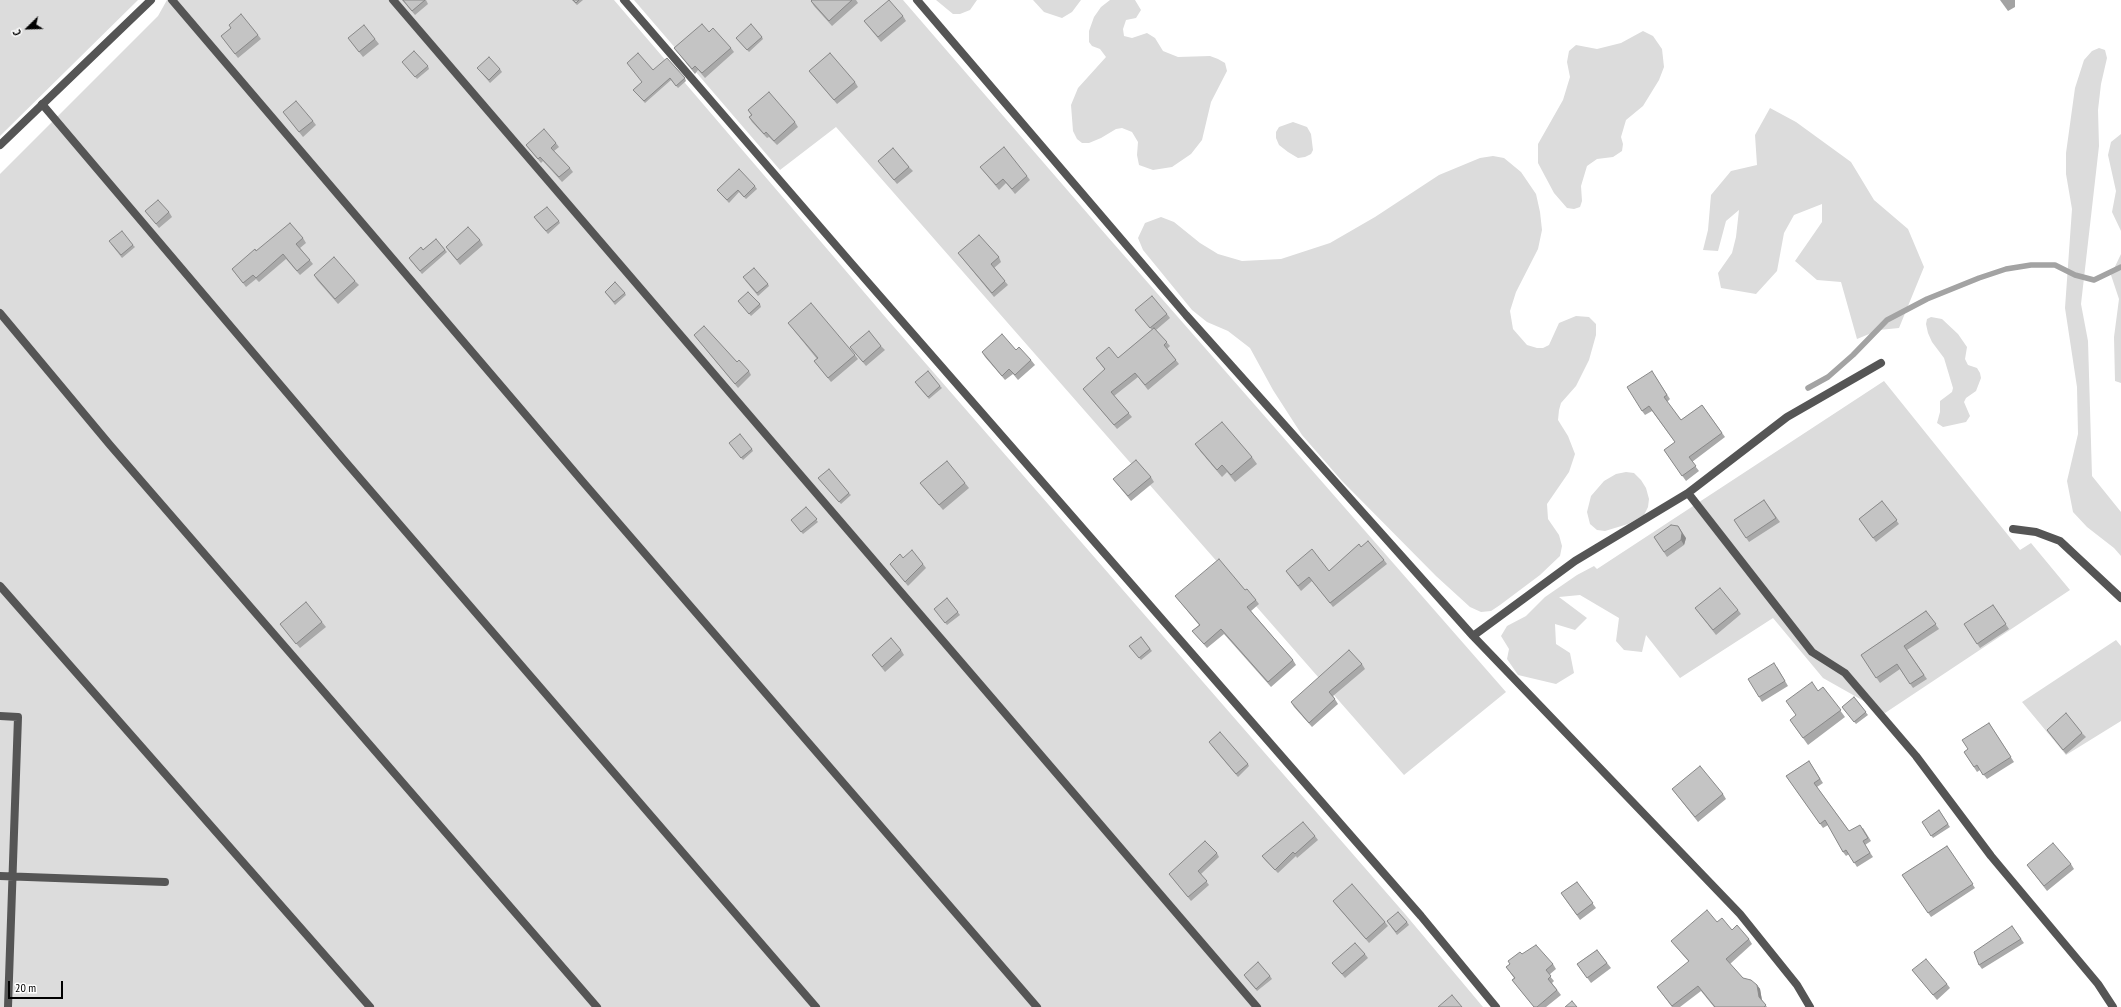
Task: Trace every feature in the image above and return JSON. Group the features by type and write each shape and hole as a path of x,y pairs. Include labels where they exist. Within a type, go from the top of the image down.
{"street":[{"path":"0,145 151,0"},
{"path":"172,0 583,482 1038,1007"},
{"path":"393,0 1257,1007"},
{"path":"624,0 1421,916 1496,1007"},
{"path":"917,0 1186,315 1473,636 1740,914 1797,985 1810,1007"},
{"path":"42,104 344,460 816,1007"},
{"path":"0,313 115,451 597,1007"},
{"path":"1473,636 1576,561 1688,493 1787,417 1881,363"},
{"path":"1688,493 1812,652 1844,673 1916,756 1991,856 2098,984 2113,1007"},
{"path":"2013,529 2036,532 2060,541 2121,598"},
{"path":"0,586 370,1007"},
{"path":"0,716 18,717 8,1007"},
{"path":"0,876 165,882"}],"shaded area":[{"path":"0,0 138,0 0,136"},
{"path":"167,0 614,0 887,319 1405,914 1483,1007 0,1007 0,174 158,16"},
{"path":"634,0 903,0 1107,236 1506,692 1404,775 836,127 780,170"},
{"path":"936,0 977,0 970,10 960,14 953,14"},
{"path":"1033,0 1081,0 1072,12 1062,18 1044,12"},
{"path":"1110,0 1135,0 1141,10 1136,18 1126,20 1123,29 1124,36 1132,38 1147,33 1155,38 1163,51 1178,57 1210,56 1225,63 1227,71 1211,102 1202,140 1191,154 1172,167 1153,170 1139,165 1137,155 1138,142 1132,132 1122,128 1116,129 1089,143 1082,143 1077,139 1073,131 1071,105 1078,88 1106,57 1100,49 1092,46 1089,42 1089,31 1094,17 1101,7"},
{"path":"2000,0 2015,0 2015,7 2008,11"},
{"path":"1643,31 1653,36 1662,49 1664,67 1659,80 1643,106 1626,120 1621,137 1623,144 1622,151 1613,157 1597,159 1587,166 1581,186 1582,201 1580,207 1574,209 1567,208 1554,193 1538,163 1538,144 1563,100 1570,77 1567,62 1569,51 1576,45 1597,49 1621,43"},
{"path":"2099,48 2105,50 2107,58 2101,84 2098,110 2099,146 2081,304 2088,341 2092,476 2121,512 2121,556 2114,548 2087,527 2073,512 2067,481 2078,434 2077,387 2065,308 2072,209 2066,174 2066,153 2075,88 2084,60 2092,51"},
{"path":"1770,108 1796,122 1851,162 1874,200 1908,229 1924,267 1899,328 1879,330 1857,339 1841,282 1817,280 1795,261 1822,222 1822,204 1794,215 1784,233 1777,271 1756,294 1721,288 1718,273 1732,253 1736,237 1739,210 1726,221 1718,251 1703,250 1708,230 1711,195 1731,171 1757,165 1755,135"},
{"path":"1293,122 1307,127 1311,134 1313,150 1311,154 1305,157 1298,158 1288,152 1279,145 1276,138 1276,132 1279,127"},
{"path":"2121,134 2121,231 2112,212 2116,191 2108,155 2111,142"},
{"path":"1493,156 1504,158 1521,172 1536,194 1540,212 1542,230 1538,249 1516,292 1510,311 1513,329 1527,345 1543,348 1549,345 1559,323 1576,316 1589,317 1596,324 1596,335 1589,360 1576,386 1561,403 1559,410 1558,420 1568,436 1575,454 1569,472 1547,504 1548,519 1559,535 1562,546 1560,556 1540,575 1500,605 1491,611 1481,612 1470,607 1436,576 1342,481 1302,435 1273,390 1250,348 1228,331 1207,322 1192,310 1143,250 1138,238 1145,223 1161,217 1174,222 1200,243 1218,254 1242,261 1281,259 1330,243 1375,217 1439,175 1480,158"},
{"path":"2121,254 2121,383 2115,381 2114,337 2119,299 2111,275"},
{"path":"1931,317 1942,319 1958,334 1967,347 1965,359 1968,365 1977,368 1980,373 1981,378 1976,391 1966,398 1964,402 1970,416 1966,422 1943,427 1937,423 1940,412 1940,401 1952,392 1953,388 1944,358 1932,342 1928,333 1926,324 1927,319"},
{"path":"1884,381 2020,550 2031,543 2070,590 1885,713 1823,678 1773,618 1680,678 1646,635 1642,652 1624,650 1616,641 1619,618 1580,595 1559,597 1587,618 1575,630 1555,624 1556,644 1570,653 1574,673 1556,684 1518,675 1507,659 1509,649 1501,636 1507,626 1526,616 1545,597 1577,575 1594,566 1597,569"},
{"path":"1626,472 1634,473 1646,488 1649,499 1648,507 1644,515 1628,524 1605,531 1597,530 1590,524 1587,512 1591,496 1604,481 1616,474"},
{"path":"2116,640 2121,646 2121,721 2066,755 2022,702"}],"building":[{"path":"403,0 425,0 412,11"},
{"path":"852,0 829,21 811,1"},
{"path":"889,0 903,16 878,37 864,21"},
{"path":"241,14 258,35 235,54 221,36 231,28 229,25"},
{"path":"702,24 709,32 713,28 731,48 702,73 695,66 692,69 674,48"},
{"path":"751,24 762,37 747,50 736,38"},
{"path":"364,25 375,39 359,52 348,38"},
{"path":"414,51 428,66 415,77 402,62"},
{"path":"638,53 653,70 667,58 685,78 676,86 670,78 644,101 633,90 642,82 627,63"},
{"path":"830,53 855,82 834,100 809,71"},
{"path":"489,57 500,69 489,80 477,68"},
{"path":"769,92 795,122 774,141 766,132 764,134 749,117 752,115 748,110"},
{"path":"296,101 313,121 299,132 283,112"},
{"path":"544,129 556,143 551,148 570,168 559,177 540,157 538,159 526,145"},
{"path":"1004,147 1027,176 1012,189 1003,179 996,185 980,167"},
{"path":"893,148 909,167 894,180 878,161"},
{"path":"739,169 755,186 744,197 738,190 727,200 717,190"},
{"path":"158,200 169,212 156,224 145,211"},
{"path":"547,207 559,221 546,231 534,217"},
{"path":"290,223 303,238 296,244 310,260 297,271 283,254 256,278 253,275 243,283 232,269 255,249 256,251"},
{"path":"468,227 480,240 457,260 446,247"},
{"path":"122,231 133,245 121,255 109,241"},
{"path":"979,235 999,257 991,264 1005,281 992,293 958,253"},
{"path":"436,239 445,250 420,271 409,258 421,247 423,250"},
{"path":"334,257 355,281 335,299 314,275"},
{"path":"754,268 768,284 757,293 743,277"},
{"path":"615,282 625,293 614,302 605,292"},
{"path":"748,292 760,304 749,314 738,301"},
{"path":"1152,296 1167,314 1150,328 1135,310"},
{"path":"811,303 855,355 828,378 814,361 818,358 788,323"},
{"path":"704,326 737,362 739,360 749,371 735,384 694,335"},
{"path":"1154,328 1167,342 1164,345 1176,360 1145,385 1135,373 1111,392 1129,413 1114,425 1083,389 1105,369 1096,358 1109,347 1118,358"},
{"path":"869,331 881,346 863,362 850,347"},
{"path":"1002,334 1016,350 1019,347 1031,360 1015,375 1009,369 1002,376 982,352"},
{"path":"928,371 940,386 928,397 915,382"},
{"path":"1652,371 1667,395 1664,397 1681,420 1702,405 1722,433 1689,457 1696,466 1682,476 1664,450 1675,442 1649,406 1642,411 1627,387"},
{"path":"1222,422 1252,457 1231,475 1222,465 1217,470 1195,444"},
{"path":"740,434 752,449 741,458 729,443"},
{"path":"1136,460 1151,477 1128,496 1113,479"},
{"path":"947,461 965,483 939,505 920,483"},
{"path":"829,469 849,493 839,502 818,478"},
{"path":"1764,500 1776,518 1746,538 1734,520"},
{"path":"1882,501 1897,520 1873,538 1859,519"},
{"path":"806,507 817,519 801,532 791,520"},
{"path":"1671,525 1678,526 1682,533 1681,540 1664,552 1654,537"},
{"path":"1368,541 1384,560 1330,603 1309,577 1298,586 1286,571 1312,549 1329,571 1359,544 1361,547"},
{"path":"912,550 923,564 905,582 890,564 900,554 903,558"},
{"path":"1219,559 1245,590 1247,589 1256,600 1247,607 1293,660 1268,682 1221,629 1204,644 1192,631 1200,625 1175,596"},
{"path":"1720,588 1738,610 1713,630 1695,608"},
{"path":"947,598 958,612 945,623 934,609"},
{"path":"306,602 322,622 296,644 280,624"},
{"path":"1993,605 2006,624 1977,644 1964,624"},
{"path":"1926,611 1936,624 1904,646 1924,675 1910,684 1897,664 1876,678 1861,655"},
{"path":"1141,637 1150,649 1139,658 1129,646"},
{"path":"891,638 901,650 882,667 872,655"},
{"path":"1349,650 1362,664 1329,692 1335,699 1309,723 1291,702"},
{"path":"1774,663 1785,681 1759,697 1748,679"},
{"path":"1812,682 1818,691 1823,687 1841,710 1803,738 1790,720 1796,715 1786,701"},
{"path":"1854,697 1866,712 1854,722 1842,707"},
{"path":"2066,713 2082,733 2063,750 2047,730"},
{"path":"1989,723 2011,757 1983,775 1977,765 1974,767 1964,752 1968,749 1962,740"},
{"path":"1220,732 1248,764 1236,774 1209,742"},
{"path":"1809,761 1820,779 1814,783 1849,831 1860,825 1868,838 1863,841 1870,853 1854,863 1846,850 1843,852 1825,820 1820,824 1786,776"},
{"path":"1700,766 1723,794 1695,817 1672,789"},
{"path":"1939,810 1948,824 1931,836 1922,822"},
{"path":"1303,822 1315,836 1295,854 1293,852 1275,870 1262,856"},
{"path":"1205,841 1217,853 1198,871 1207,881 1188,897 1169,874"},
{"path":"2053,843 2071,864 2044,886 2027,865"},
{"path":"1947,846 1973,884 1928,913 1902,875"},
{"path":"1577,882 1593,903 1577,915 1561,893"},
{"path":"1352,884 1385,922 1366,939 1333,901"},
{"path":"1707,910 1717,922 1722,918 1732,930 1737,925 1749,939 1726,959 1743,978 1751,980 1757,985 1759,997 1766,1005 1764,1007 1715,1007 1698,986 1672,1006 1657,987 1689,961 1671,941"},
{"path":"1398,912 1407,922 1396,932 1387,921"},
{"path":"2012,926 2021,939 1979,965 1974,952"},
{"path":"1355,943 1365,954 1342,974 1332,963"},
{"path":"1536,945 1553,964 1546,970 1551,976 1548,979 1557,990 1537,1007 1534,1007 1512,980 1515,978 1506,967 1510,964 1508,961 1520,952 1522,954"},
{"path":"1597,950 1607,963 1587,978 1577,964"},
{"path":"1926,959 1947,984 1933,995 1912,970"},
{"path":"1258,962 1270,976 1256,989 1244,975"},
{"path":"1452,995 1462,1007 1438,1007"},
{"path":"1572,1001 1577,1007 1565,1007"}],"waterway":[{"path":"1808,388 1828,377 1853,355 1887,320 1927,299 1979,278 2006,269 2031,265 2055,265 2075,275 2094,280 2121,267"}]}
